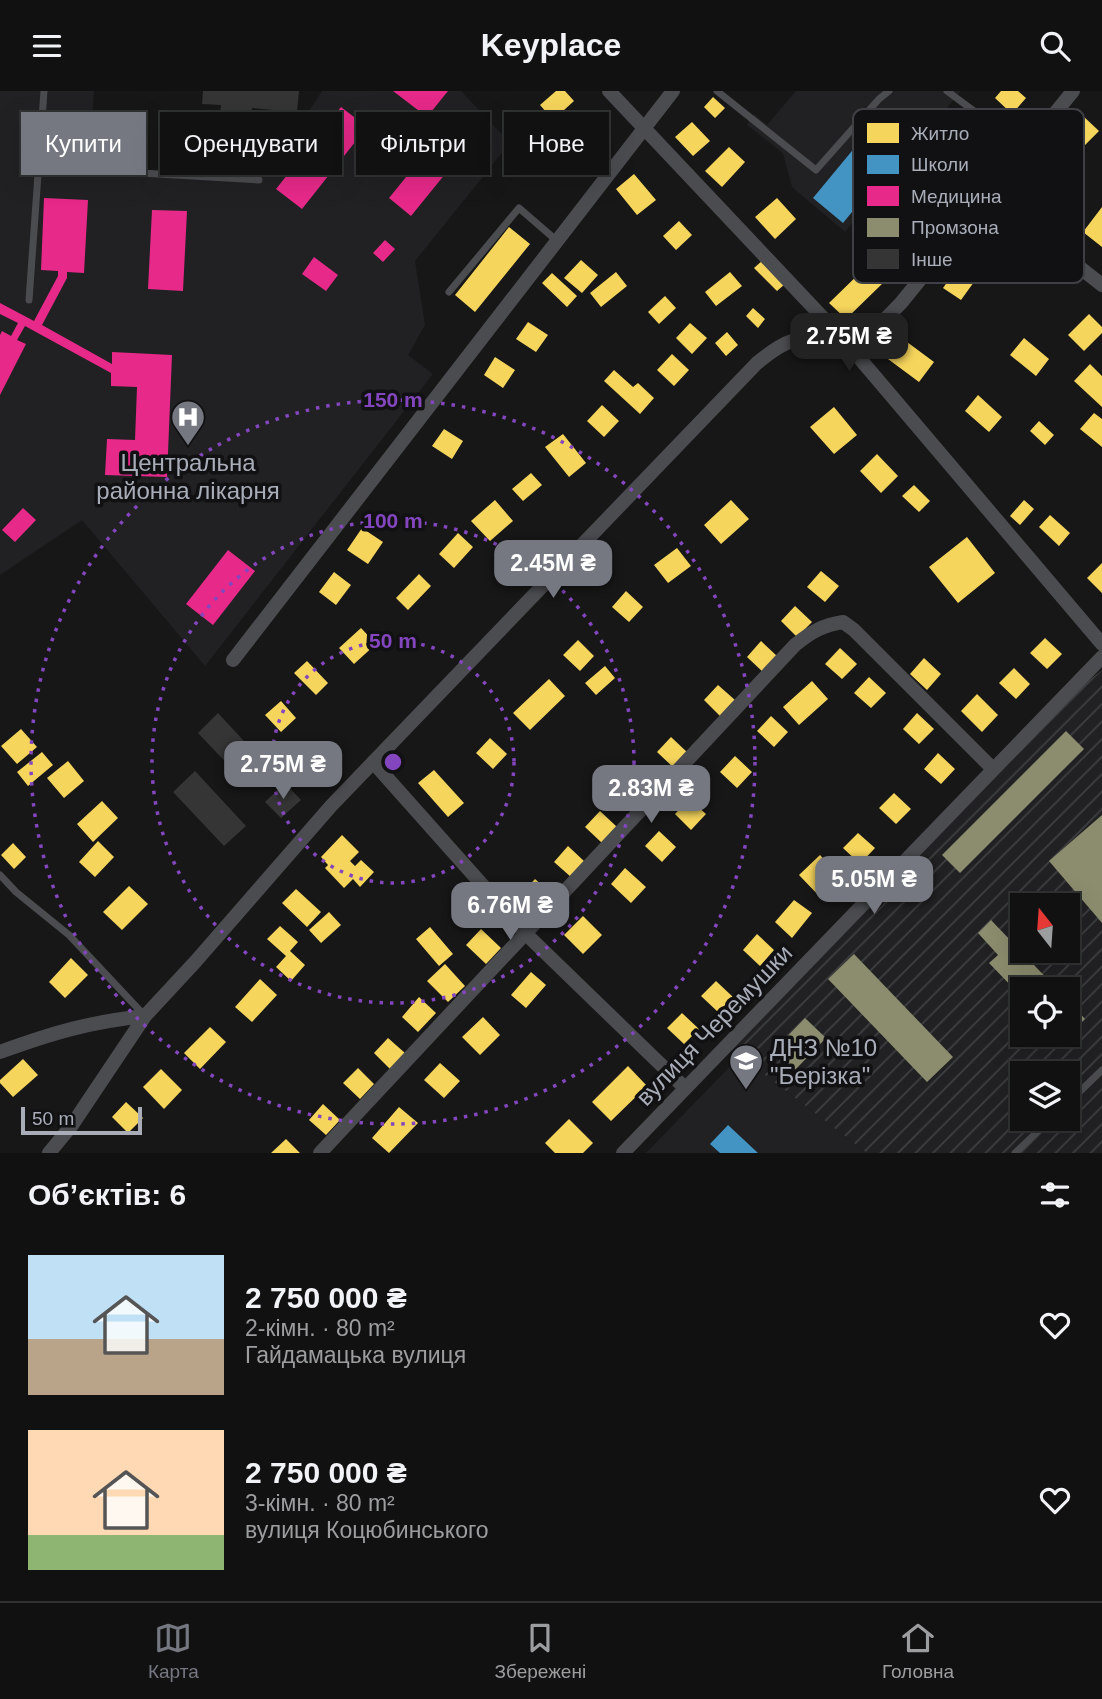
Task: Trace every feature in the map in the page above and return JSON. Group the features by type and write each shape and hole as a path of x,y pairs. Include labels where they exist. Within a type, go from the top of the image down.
{"street":[{"path":"609,91 844,340 1102,645"},
{"path":"233,660 673,91"},
{"path":"1059,109 1073,91"},
{"path":"1084,271 1102,285"},
{"path":"49,1153 72,1125 145,1016 373,762 757,363 782,345 795,340 844,340 863,334 877,327 917,283"},
{"path":"320,1153 795,645 824,625 843,622 854,630 993,769"},
{"name":"вулиця Черемушки","path":"623,1153 1102,657"},
{"path":"373,762 526,934 684,1088"},
{"path":"0,1052 55,1031 101,1020 145,1016"}],"lane":[{"path":"42,112 44,91"},
{"path":"717,91 816,170 853,128"},
{"path":"870,109 889,91"},
{"path":"947,91 971,109"},
{"path":"146,173 259,180"},
{"path":"29,300 37,175"},
{"path":"449,292 519,208 556,240"},
{"path":"0,875 16,892 69,935 145,1016"},
{"path":"1080,1091 1102,1070"},
{"path":"1015,1153 1038,1131"}],"shaded area":[{"name":"Центральна районна лікарня","path":"0,91 94,91 93,112 21,112 21,175 146,175 146,170 160,171 160,175 255,177 342,175 342,112 308,112 322,91 461,91 481,112 356,112 356,175 484,175 415,261 425,325 408,355 433,374 205,666 82,520 0,575"},
{"path":"796,91 961,91 946,109 853,109 853,222 845,232 792,187 783,153 747,125 754,114 767,125"},
{"name":"Центральна районна лікарня","path":"490,122 504,137 504,150 490,168"},
{"path":"1102,670 1102,1153 867,1153 731,1049 1088,681"},
{"name":"ДНЗ №10 \"Берізка\"","path":"740,1056 867,1153 646,1153"}],"building: Житло":[{"path":"556,91 565,91 574,101 562,112 546,112 540,105"},
{"path":"1001,91 1018,91 1026,98 1016,109 1007,109 995,98"},
{"path":"713,97 725,108 715,118 704,107"},
{"path":"1084,117 1099,131 1084,146"},
{"path":"692,122 710,141 693,156 675,137"},
{"path":"729,147 745,162 722,187 705,171"},
{"path":"634,174 656,200 637,215 616,189"},
{"path":"777,198 796,219 775,239 755,217"},
{"path":"1102,207 1102,247 1084,231"},
{"path":"679,221 692,235 676,250 663,236"},
{"path":"509,227 530,244 475,312 455,295"},
{"path":"581,260 598,275 582,293 564,278"},
{"path":"763,260 785,284 777,291 754,268"},
{"path":"616,272 627,286 601,307 590,293"},
{"path":"730,272 742,286 716,306 705,292"},
{"path":"552,273 577,296 567,307 542,283"},
{"path":"853,280 853,283 883,283 846,319 829,303"},
{"path":"947,283 973,283 961,300 943,288"},
{"path":"665,296 676,308 659,324 648,312"},
{"path":"753,308 765,319 758,328 746,316"},
{"path":"1089,314 1102,327 1102,333 1084,351 1068,335"},
{"path":"528,322 548,335 536,352 516,339"},
{"path":"690,323 707,338 692,354 676,338"},
{"path":"727,332 738,345 726,356 715,343"},
{"path":"1024,338 1049,359 1036,376 1010,355"},
{"path":"903,339 934,362 919,382 888,359"},
{"path":"672,354 689,370 674,386 657,370"},
{"path":"495,357 515,370 503,388 484,375"},
{"path":"1090,364 1102,376 1102,407 1074,381"},
{"path":"614,370 633,387 638,383 654,398 640,414 604,381"},
{"path":"978,395 1002,417 989,432 965,411"},
{"path":"602,405 619,421 604,437 587,421"},
{"path":"834,407 857,435 834,454 810,427"},
{"path":"1094,413 1102,419 1102,447 1080,429"},
{"path":"1039,421 1054,435 1045,445 1030,431"},
{"path":"444,429 463,441 452,459 432,446"},
{"path":"563,434 586,463 569,477 545,447"},
{"path":"877,454 898,476 881,493 860,471"},
{"path":"531,473 542,485 523,501 512,489"},
{"path":"914,485 930,501 919,512 902,496"},
{"path":"495,500 513,521 490,541 471,521"},
{"path":"731,500 749,519 721,544 704,525"},
{"path":"1024,500 1034,509 1020,525 1010,516"},
{"path":"1050,515 1070,533 1059,546 1039,527"},
{"path":"362,528 383,542 368,564 347,550"},
{"path":"458,533 473,547 454,568 439,554"},
{"path":"967,537 995,573 958,603 929,567"},
{"path":"677,548 691,566 668,583 654,565"},
{"path":"1102,563 1102,593 1087,578"},
{"path":"821,571 839,586 825,602 807,587"},
{"path":"334,572 351,585 336,605 319,592"},
{"path":"419,574 431,586 408,610 396,598"},
{"path":"626,591 643,607 629,622 612,607"},
{"path":"795,606 812,622 797,637 781,621"},
{"path":"361,628 376,644 354,664 339,648"},
{"path":"1045,638 1062,654 1047,669 1030,653"},
{"path":"578,640 594,656 580,671 563,655"},
{"path":"761,641 778,657 764,673 747,657"},
{"path":"840,648 857,664 842,679 825,664"},
{"path":"924,658 941,674 927,690 910,674"},
{"path":"307,661 328,683 316,695 294,673"},
{"path":"605,666 615,678 596,695 585,683"},
{"path":"1014,668 1030,684 1016,699 999,683"},
{"path":"869,677 886,693 871,708 854,693"},
{"path":"549,679 565,696 530,730 513,713"},
{"path":"812,681 828,699 799,725 783,707"},
{"path":"718,685 735,700 720,716 704,700"},
{"path":"977,694 998,715 982,732 961,711"},
{"path":"281,701 296,718 281,732 265,715"},
{"path":"917,713 934,729 919,744 903,729"},
{"path":"771,716 788,732 774,747 757,731"},
{"path":"21,729 37,747 17,764 1,746"},
{"path":"671,737 688,753 674,768 657,752"},
{"path":"490,738 507,754 493,769 476,753"},
{"path":"42,752 53,765 28,786 17,772"},
{"path":"938,753 955,769 941,784 924,769"},
{"path":"735,756 752,772 737,788 720,772"},
{"path":"68,761 84,781 64,798 47,778"},
{"path":"434,770 464,803 448,817 418,783"},
{"path":"631,779 648,794 634,810 617,794"},
{"path":"894,793 911,809 896,824 879,808"},
{"path":"689,799 706,814 691,830 675,814"},
{"path":"102,801 118,818 93,842 77,824"},
{"path":"600,811 617,827 602,843 585,827"},
{"path":"659,831 676,847 662,862 645,846"},
{"path":"858,833 875,848 860,864 843,848"},
{"path":"342,835 359,852 350,861 355,866 361,860 374,872 360,887 353,879 344,888 325,868 328,865 321,857"},
{"path":"98,841 114,857 95,877 79,862"},
{"path":"13,843 26,857 14,869 1,855"},
{"path":"568,846 585,862 571,877 554,862"},
{"path":"820,855 843,880 822,899 799,875"},
{"path":"625,868 646,887 631,903 611,884"},
{"path":"535,879 552,894 538,910 521,894"},
{"path":"129,886 148,904 122,930 103,912"},
{"path":"296,889 321,912 307,927 282,903"},
{"path":"794,900 812,913 792,938 775,922"},
{"path":"329,912 341,925 321,943 309,930"},
{"path":"583,916 602,935 583,954 564,935"},
{"path":"280,926 298,942 290,951 305,965 291,981 276,967 286,956 267,939"},
{"path":"430,927 453,954 439,966 416,939"},
{"path":"481,929 501,948 486,964 466,945"},
{"path":"757,934 774,950 760,966 743,950"},
{"path":"71,958 88,975 65,998 49,982"},
{"path":"445,964 465,986 448,1002 427,981"},
{"path":"531,972 546,985 526,1008 511,995"},
{"path":"260,979 277,995 252,1022 235,1007"},
{"path":"716,981 733,997 718,1012 701,996"},
{"path":"419,997 436,1013 418,1032 402,1017"},
{"path":"682,1013 699,1029 684,1044 667,1028"},
{"path":"483,1017 500,1035 480,1055 462,1037"},
{"path":"210,1027 226,1042 200,1069 184,1053"},
{"path":"388,1038 405,1053 390,1069 374,1053"},
{"path":"23,1059 38,1075 13,1097 0,1080"},
{"path":"440,1063 460,1081 444,1098 424,1080"},
{"path":"628,1066 647,1086 611,1121 592,1102"},
{"path":"358,1068 374,1084 360,1099 343,1083"},
{"path":"161,1069 182,1090 164,1109 143,1087"},
{"path":"126,1102 143,1118 128,1133 112,1117"},
{"path":"323,1104 340,1120 326,1135 309,1120"},
{"path":"399,1107 418,1123 389,1153 372,1138"},
{"path":"569,1119 593,1143 583,1153 555,1153 545,1143"},
{"path":"286,1139 300,1153 271,1153"}],"building: Школи":[{"path":"853,150 853,211 843,223 813,198"},
{"path":"728,1125 758,1153 720,1153 710,1144"}],"building: Медицина":[{"path":"393,91 448,91 431,112 420,112"},
{"path":"341,107 356,119 356,141 342,159 342,112 337,112"},
{"path":"287,175 329,175 302,209 276,189"},
{"path":"408,175 444,175 411,216 389,198"},
{"path":"44,198 88,200 84,273 67,272 67,278 42,325 112,364 112,352 172,355 167,477 105,475 107,439 135,440 137,387 111,386 111,373 25,326 17,340 26,344 0,395 0,335 2,331 11,336 18,323 0,314 0,303 34,321 58,276 58,271 41,270"},
{"path":"152,210 187,211 183,291 148,289"},
{"path":"385,240 395,249 383,262 373,253"},
{"path":"314,257 338,275 326,291 302,274"},
{"path":"23,508 36,520 15,542 2,530"},
{"path":"228,550 255,571 213,625 186,604"}],"building: Промзона":[{"path":"1066,731 1084,749 960,873 942,855"},
{"path":"1102,815 1102,923 1080,897 1080,893 1076,893 1049,861"},
{"path":"991,920 1010,940 1010,963 1032,963 1046,977 1010,977 1010,985 989,963 998,955 978,933"},
{"path":"854,954 953,1057 927,1082 828,979"},
{"path":"805,1018 826,1038 795,1070 774,1050"}],"building: Інше":[{"path":"203,91 299,91 297,112 252,108 252,112 220,112 221,105 202,104"},
{"path":"218,713 256,754 236,773 198,733"},
{"path":"195,771 246,826 224,846 173,792"},
{"path":"285,783 301,800 281,818 265,802"}],"place":[{"name":"Центральна районна лікарня","path":"188,447"},
{"name":"ДНЗ №10 \"Берізка\"","path":"746,1091"}]}
